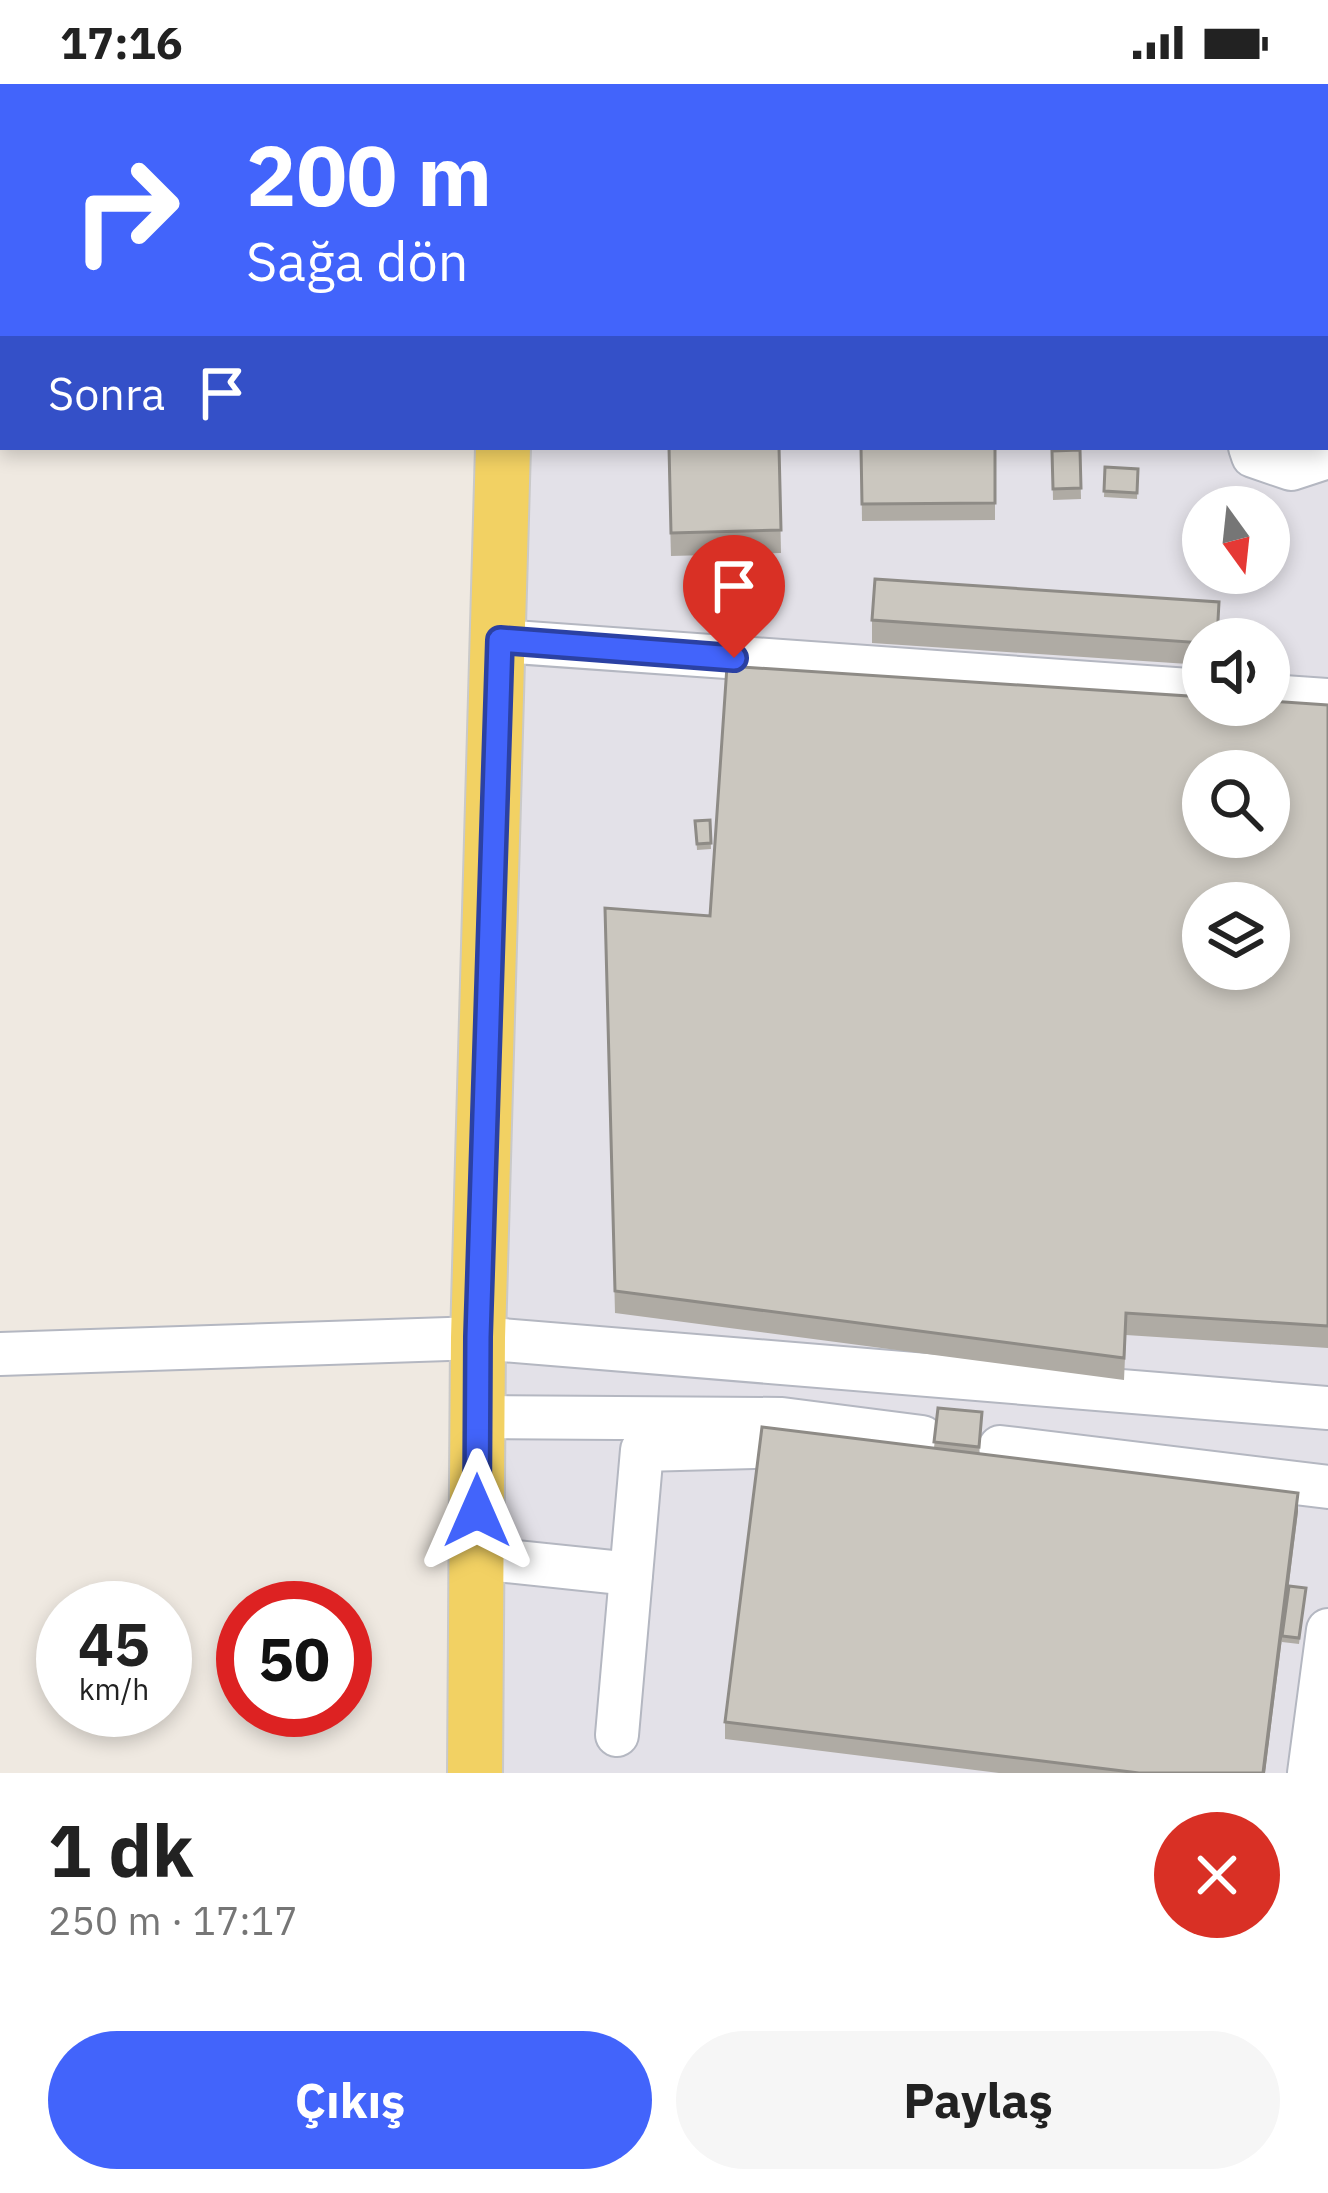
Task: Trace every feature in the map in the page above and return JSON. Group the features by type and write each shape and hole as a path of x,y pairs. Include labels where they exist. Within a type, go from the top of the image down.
{"main road":[{"path":"476,1773 478,1337 503,450"}],"street":[{"path":"1251,450 1253,456 1291,469 1328,457"},
{"path":"500,640 1182,690"},
{"path":"1290,697 1328,700"},
{"path":"0,1354 478,1337 1328,1408"},
{"path":"1040,1384 1019,1450 1328,1487"},
{"path":"478,1417 782,1419 922,1437"},
{"path":"617,1736 642,1450 754,1447"},
{"path":"477,1558 631,1574"},
{"path":"1309,1773 1328,1630"}],"shaded area":[{"path":"483,450 1328,450 1328,1773 454,1773"}],"building":[{"path":"669,450 779,450 781,530 671,533"},
{"path":"861,450 995,450 995,503 862,504"},
{"path":"1080,450 1081,488 1053,489 1052,451"},
{"path":"1105,467 1138,469 1137,493 1104,491"},
{"path":"875,579 1219,602 1218,618 1182,618 1182,642 872,620"},
{"path":"727,666 1182,696 1182,726 1290,726 1290,702 1328,705 1328,1326 1126,1313 1124,1358 615,1291 605,908 710,916"},
{"path":"710,820 711,843 697,844 695,821"},
{"path":"938,1408 982,1412 979,1447 934,1442"},
{"path":"762,1427 1298,1493 1263,1773 1139,1773 725,1722"},
{"path":"1289,1586 1306,1588 1299,1638 1282,1636"}],"route":[{"path":"477,1511 500,640 734,658"}]}
